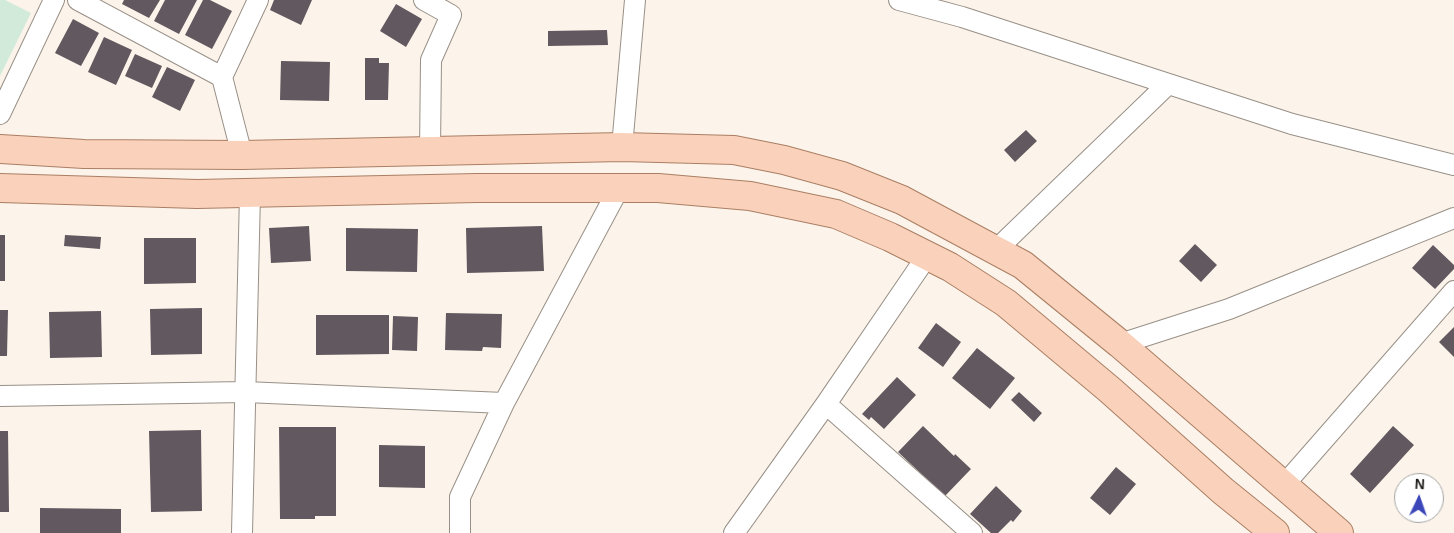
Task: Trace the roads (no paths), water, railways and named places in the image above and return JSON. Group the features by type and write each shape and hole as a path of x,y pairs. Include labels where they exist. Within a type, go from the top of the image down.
{"main road":[{"path":"0,149 84,154 242,155 622,147 734,150 792,162 842,176 902,200 1023,265 1120,344 1339,533"},
{"path":"0,188 197,194 477,188 658,188 750,196 836,214 950,267 1006,303 1110,390 1266,530"}],"street":[{"path":"0,114 54,0"},
{"path":"78,0 222,77"},
{"path":"242,155 222,77 258,0"},
{"path":"424,0 455,7 431,60 430,151"},
{"path":"622,147 634,0"},
{"path":"899,0 962,17 1292,124 1454,165"},
{"path":"996,250 1168,84"},
{"path":"460,533 460,497 504,403 619,188"},
{"path":"242,533 250,194"},
{"path":"1120,344 1229,309 1454,218"},
{"path":"734,533 826,404 927,256"},
{"path":"1284,485 1453,295"},
{"path":"0,396 245,392 504,403"},
{"path":"826,404 972,533"}]}
